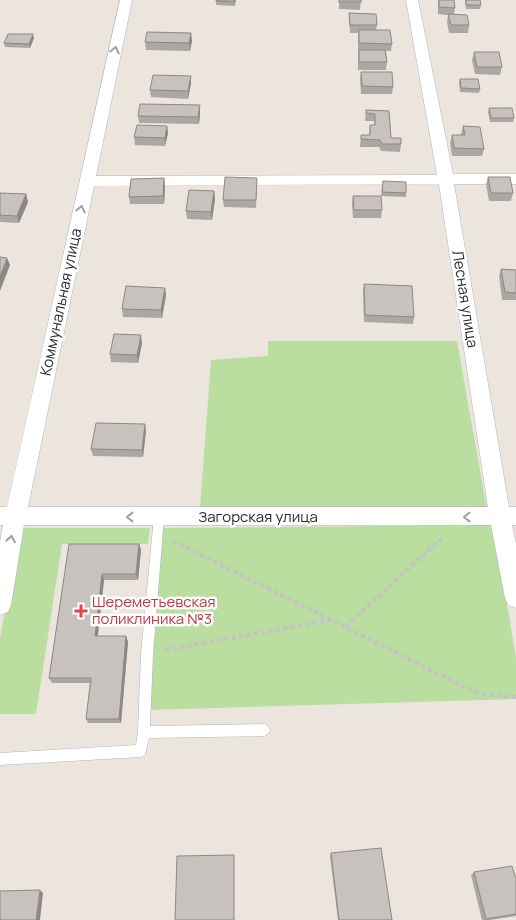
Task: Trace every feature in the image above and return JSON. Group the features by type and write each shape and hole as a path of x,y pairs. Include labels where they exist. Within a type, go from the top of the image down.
{"street":[{"name":"Коммунальная улица","path":"0,605 8,517 87,181 126,0"},
{"name":"Лесная улица","path":"412,0 508,516 516,598"},
{"path":"87,181 516,180"},
{"name":"Загорская улица","path":"8,517 158,525 508,516"}],"lane":[{"path":"0,759 141,751 144,732 147,654 158,525"},
{"path":"144,732 264,730"}],"path":[{"path":"345,627 465,517"},
{"path":"158,525 331,620 479,694 516,697"},
{"path":"147,654 331,620"}],"green space":[{"path":"268,341 457,341 487,510 200,508 211,360 268,356"},
{"path":"494,525 516,658 516,699 149,710 163,528"},
{"path":"21,528 150,528 148,544 62,544 36,714 0,714 0,637"}],"building":[{"path":"235,0 235,2 216,1"},
{"path":"339,0 361,0 361,2 339,2"},
{"path":"439,0 454,0 455,8 439,7"},
{"path":"466,0 480,0 481,5 466,5"},
{"path":"349,13 376,14 377,25 350,25"},
{"path":"448,14 467,15 469,25 451,25"},
{"path":"359,30 390,30 392,44 359,43"},
{"path":"147,32 191,33 189,43 145,42"},
{"path":"8,34 33,34 29,44 4,43"},
{"path":"359,50 385,50 387,62 359,62"},
{"path":"474,52 499,52 502,67 477,67"},
{"path":"361,72 392,72 393,87 362,86"},
{"path":"153,75 191,76 188,91 150,90"},
{"path":"460,79 478,79 480,89 461,88"},
{"path":"140,104 200,105 198,117 138,116"},
{"path":"489,108 512,108 514,118 491,118"},
{"path":"366,110 389,111 391,138 401,138 401,144 382,144 380,140 361,139 361,135 370,135 370,125 375,125 375,114 366,113"},
{"path":"137,125 167,126 165,138 134,137"},
{"path":"463,126 480,127 484,149 454,148 452,135 465,135"},
{"path":"225,177 257,178 256,200 223,200"},
{"path":"488,177 510,177 513,193 491,193"},
{"path":"164,178 163,196 129,197 131,179"},
{"path":"383,181 406,182 406,193 382,192"},
{"path":"189,190 214,191 211,212 186,211"},
{"path":"0,193 26,194 17,216 0,215"},
{"path":"353,196 381,196 382,210 354,210"},
{"path":"0,257 7,258 0,277"},
{"path":"501,269 516,270 516,293 505,292"},
{"path":"364,284 412,286 414,317 365,315"},
{"path":"126,286 165,288 161,310 122,309"},
{"path":"114,334 141,335 137,355 110,354"},
{"path":"96,423 145,424 142,450 91,449"},
{"name":"Шереметьевская поликлиника №3","path":"69,544 139,544 136,574 102,574 95,636 126,636 119,719 86,719 91,678 49,678"},
{"path":"381,848 392,920 339,920 331,853"},
{"path":"234,855 234,920 175,920 177,856"},
{"path":"512,866 516,879 516,914 486,919 474,872"},
{"path":"40,890 36,920 0,920 0,891"}],"place":[{"name":"Шереметьевская поликлиника №3","path":"81,611"}]}
